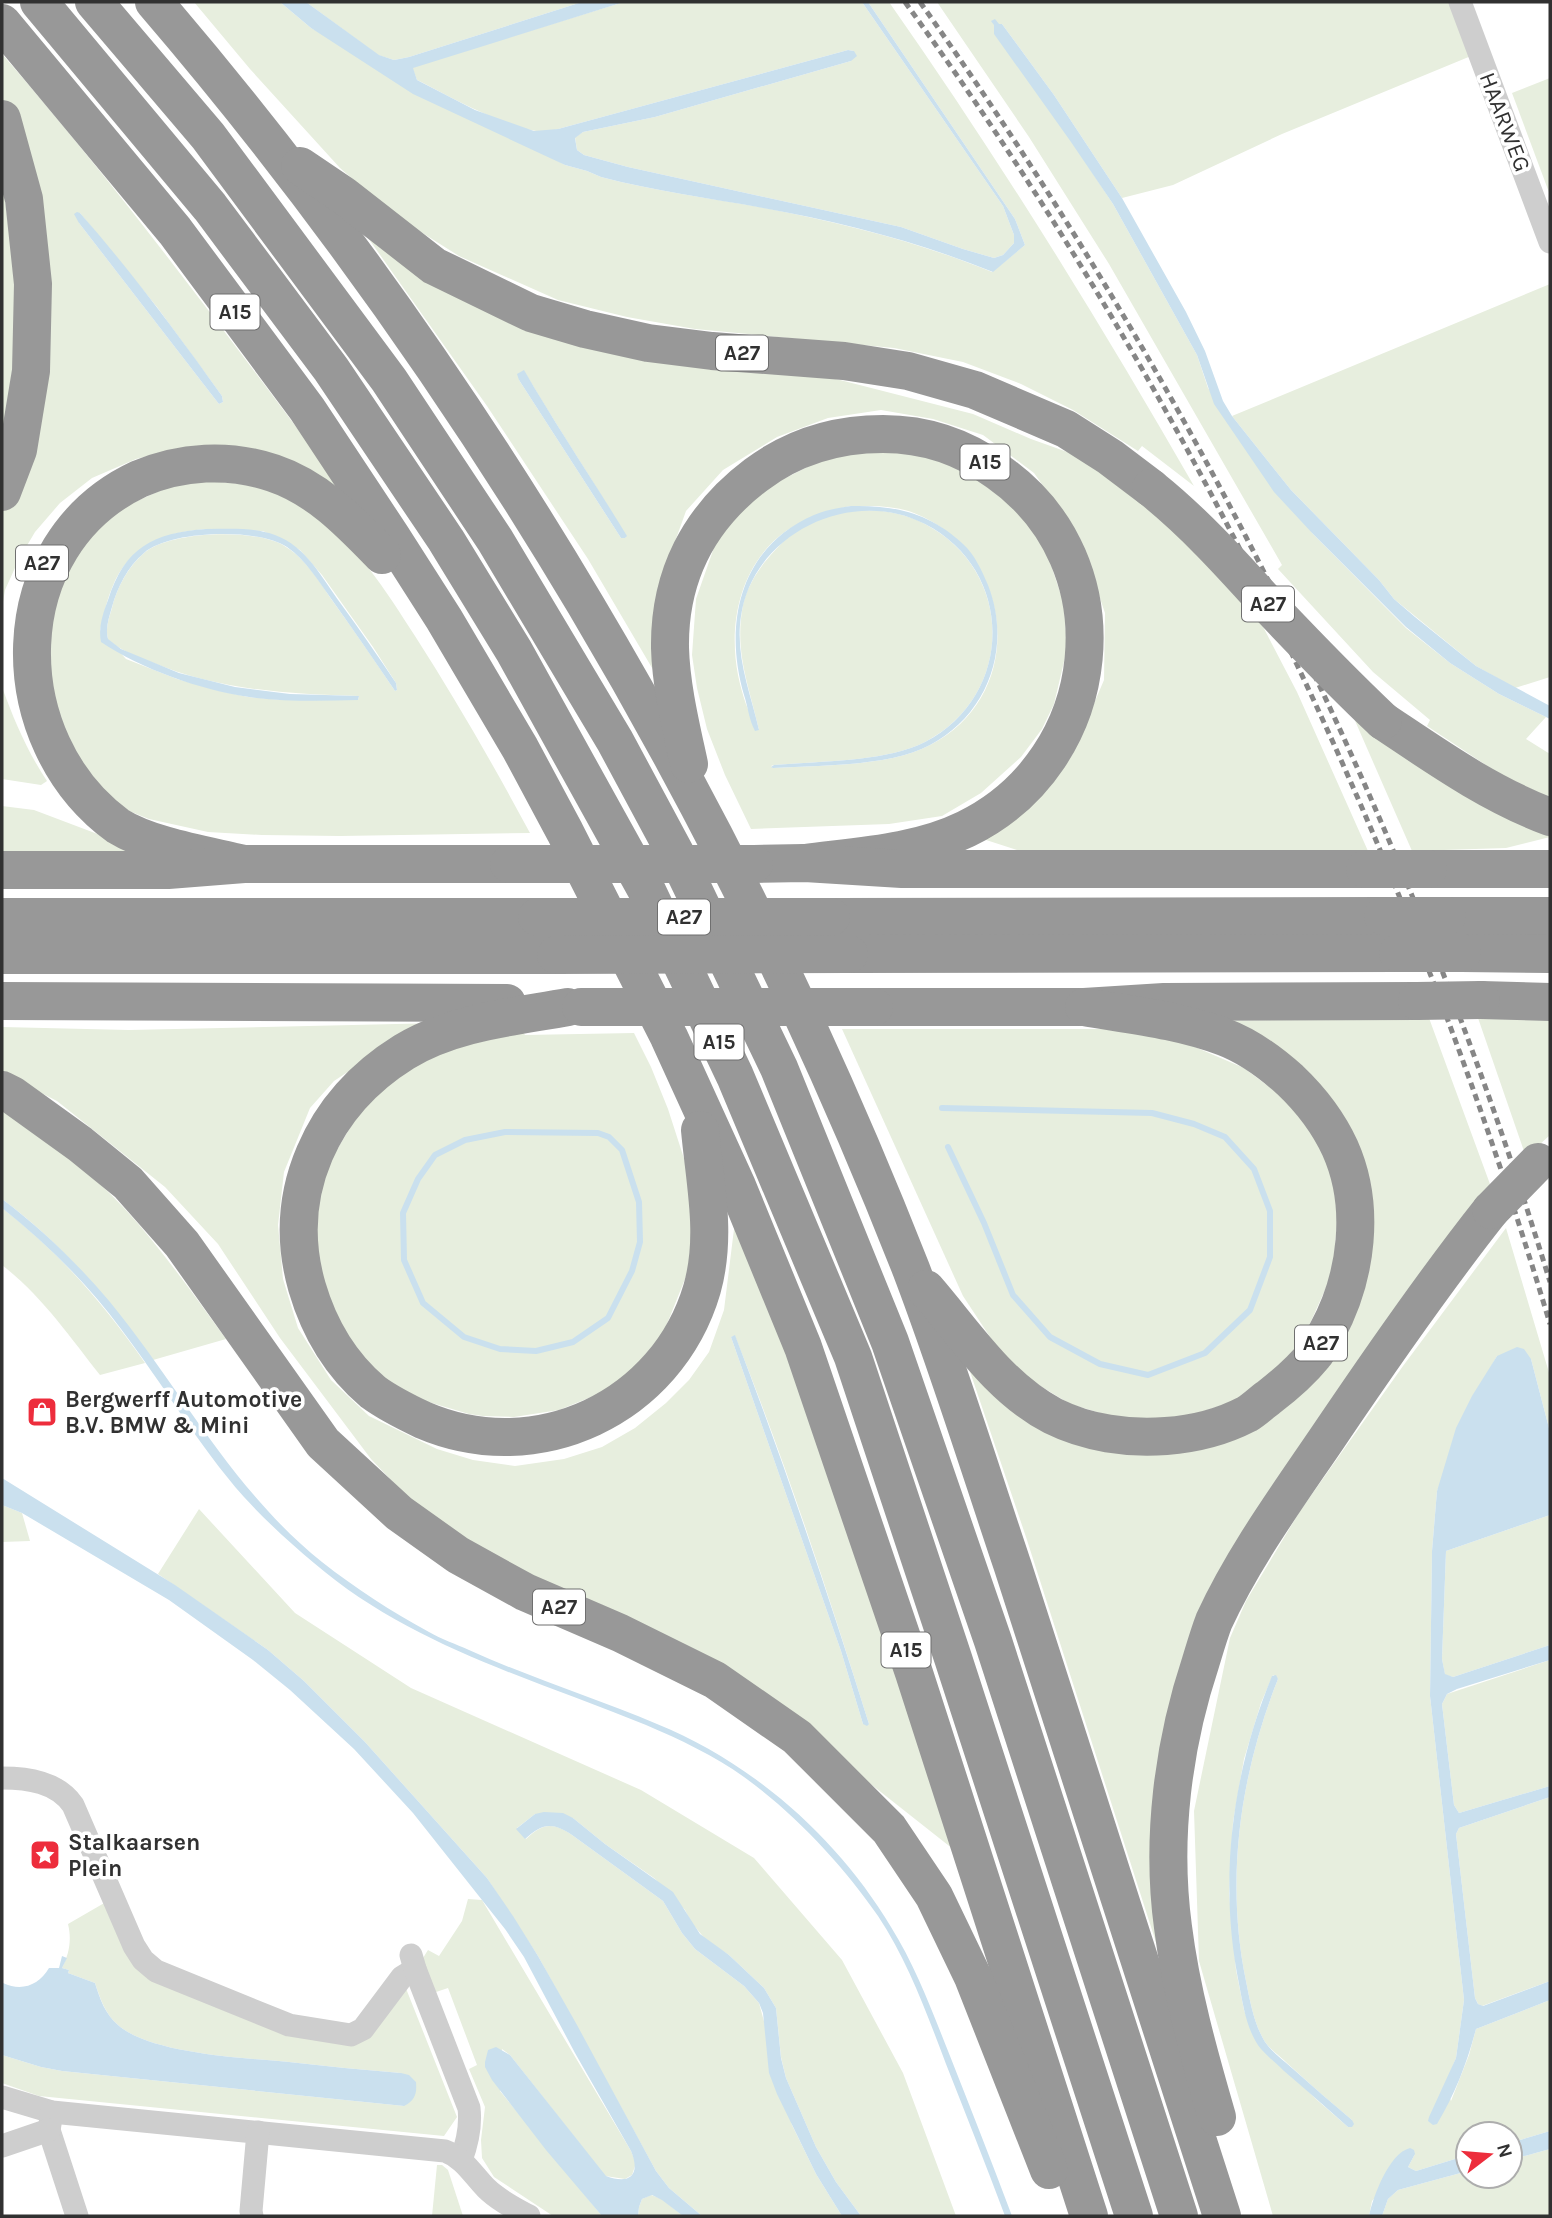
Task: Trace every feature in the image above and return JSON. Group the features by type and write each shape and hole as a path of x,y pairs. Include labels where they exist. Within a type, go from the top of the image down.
{"highway":[{"name":"A15","path":"39,2 210,207 331,369 453,551 573,755 647,891 735,1076 853,1357 1134,2216"},
{"name":"A15","path":"94,2 208,136 389,380 495,540 615,741 680,862 779,1068 890,1342 993,1641 1179,2216"},
{"name":"A15","path":"155,2 272,146 423,352 494,459 605,640 695,801 789,984 912,1273 1035,1632 1222,2216"},
{"name":"A15","path":"2,23 175,231 307,409 444,619 520,748 669,1037 737,1186 803,1347 914,1673 1089,2216"},
{"path":"2,119 24,199 33,284 31,371 18,450 2,492"},
{"name":"A27","path":"272,146 343,195 434,266 531,313 648,343 712,351 844,361 908,371 975,390 1066,429 1110,457 1181,513 1210,540 1320,660 1383,721 1463,775 1518,805 1550,817"},
{"name":"A15","path":"695,801 673,674 670,651 671,619 680,578 693,545 717,509 768,466 803,448 839,438 864,434 912,435 959,449 982,460 1028,497 1050,523 1077,583 1083,617 1084,651 1077,701 1068,725 1058,746 1022,789 999,809 972,826 940,839 903,849 805,863"},
{"name":"A27","path":"244,864 169,846 120,828 75,793 54,770 40,747 22,698 18,653 20,632 38,569 63,534 90,507 127,484 151,474 174,467 206,463 259,469 310,491 349,520 444,619"},
{"name":"A27","path":"2,870 168,870 244,864 805,863 902,869 1550,869"},
{"name":"A27","path":"2,917 1550,916"},
{"name":"A27","path":"2,955 1550,954"},
{"name":"A27","path":"2,1001 486,1001 575,1007 1084,1007 1164,1002 1550,1002"},
{"name":"A15","path":"575,1007 460,1028 405,1052 377,1071 357,1090 323,1135 307,1171 300,1199 298,1227 301,1266 311,1301 327,1338 351,1372 376,1394 408,1413 442,1428 486,1436 520,1437 548,1433 591,1419 642,1385 681,1336 694,1312 708,1264 710,1210 695,1093"},
{"name":"A27","path":"912,1273 1002,1378 1025,1398 1054,1416 1087,1429 1121,1436 1189,1434 1220,1426 1249,1413 1287,1383 1315,1353 1335,1318 1355,1248 1350,1177 1340,1148 1323,1119 1306,1095 1273,1065 1226,1037 1164,1020 1084,1007"},
{"name":"A27","path":"2,1090 80,1144 128,1183 182,1244 323,1443 399,1513 457,1555 525,1592 620,1633 715,1680 797,1737 889,1829 934,1896 968,1966 1045,2161 1070,2216"},
{"path":"1247,2216 1204,2071 1179,1967 1172,1923 1169,1867 1171,1807 1177,1757 1190,1693 1214,1622 1268,1527 1446,1268 1491,1210 1544,1157"}],"street":[{"name":"HAARWEG","path":"1460,2 1550,242"},
{"path":"2,1778 35,1781 56,1789 68,1798 134,1946 143,1960 156,1971 289,2025 351,2035 363,2029 413,1962 469,2108 465,2151 461,2160"},
{"path":"2,2097 51,2121 258,2132 437,2150 454,2154 498,2198 529,2216"},
{"path":"2,2146 51,2121"},
{"path":"51,2121 77,2216"},
{"path":"252,2216 258,2132"}],"green space":[{"path":"194,2 280,2 311,28 565,165 641,186 765,208 851,227 937,251 992,272 1025,245 1015,219 868,2 889,2 1047,241 1194,486 1142,446 1138,451 1073,410 1021,384 963,362 894,348 695,329 627,317 558,300 459,256 394,215 340,168 250,69"},
{"path":"306,2 582,2 394,60 378,55"},
{"path":"624,2 862,2 1003,206 1014,235 1014,243 1003,255 994,258 901,227 628,167 584,155 577,150 575,137 583,132 655,117 851,61 854,51 848,50 547,132 516,126 463,104 417,80 412,67"},
{"path":"937,2 1450,2 1471,56 1282,134 1173,185 1122,198 1054,95 1002,24 994,24 1113,204 1197,355 1208,388 1313,534 1406,628 1450,663 1499,694 1546,717 1526,739 1550,754 1550,798 1498,773 1427,726 1430,720 1373,672 1278,569 1282,565 1109,264 1029,137"},
{"path":"2,54 151,236 387,548 336,496 172,450 136,459 92,478 60,503 35,532 19,559 5,590 2,608 2,514 15,479 15,134 2,98","holes":["80,213 157,307 222,396 223,402 219,404 79,223"]},
{"path":"1550,78 1550,195 1512,93"},
{"path":"2,176 20,315 2,443"},
{"path":"361,228 473,302 840,380 973,414 1031,439 1123,472 1248,598 1297,692 1368,851 1017,850 983,839 1044,789 1072,755 1104,680 1105,613 1079,536 1034,473 983,435 933,419 881,410 828,418 777,437 723,470 686,511 659,586 665,690 588,559 487,406","holes":["524,371 626,536 625,538 621,538 519,380"]},
{"path":"1550,284 1550,677 1515,688 1476,666 1394,599 1379,580 1291,490 1232,416"},
{"path":"905,449 964,469 1021,513 1047,553 1064,604 1067,649 1054,704 1042,729 1021,757 981,793 942,816 889,824 751,829 707,729 697,688 692,655 696,599 717,539 754,494 833,454","holes":["851,506 906,510 948,532 973,559 989,590 997,624 995,659 984,693 962,722 930,745 875,761 773,768 771,766 774,765 872,757 909,749 925,742 955,721 976,695 988,665 992,633 988,601 976,571 955,545 925,524 893,513 858,510 824,517 794,532 778,547 757,573 744,599 741,653 759,730 744,697 735,655 737,615 748,577 770,545 789,529"]},
{"path":"184,480 228,483 269,490 315,513 332,527 364,562 391,600 460,709 530,833 262,835 208,832 149,819 129,811 86,778 33,666 79,527","holes":["206,529 263,531 300,550 322,575 373,647 396,683 397,690 395,691 307,565 286,547 257,537 217,534 197,536 177,539 148,550 130,569 117,592 108,623 108,639 100,630 108,598 119,574 128,561 149,544 176,534","108,639 122,650 176,671 227,685 279,692 359,696 358,700 282,700 220,691 177,679 126,659"]},
{"path":"2,687 33,758 47,781 41,785 2,779"},
{"path":"1349,707 1550,826 1550,837 1506,848 1412,851"},
{"path":"2,806 34,810 153,855 2,855"},
{"path":"1429,1018 1494,1195 1331,1421 1180,1714 1186,2036 1026,1537 962,1348 1129,1446 1319,1363 1356,1167 1204,1021"},
{"path":"1478,1018 1550,1019 1550,1135 1526,1157"},
{"path":"440,1023 384,1048 334,1081 310,1108 284,1172 278,1225 283,1279 298,1328 331,1380 369,1416 437,1449 473,1460 515,1466 564,1459 602,1447 635,1428 689,1380 709,1352 724,1310 735,1221 826,1455 953,1849 744,1684 530,1581 415,1505 371,1459 280,1338 218,1244 165,1187 57,1101 2,1073 2,1027 129,1030","holes":["735,1336 806,1528 869,1724 863,1724 841,1651 731,1337"]},
{"path":"842,1029 1111,1029 1181,1041 1244,1068 1284,1098 1318,1141 1339,1195 1333,1272 1299,1348 1247,1394 1229,1403 1182,1418 1124,1420 1070,1404 1029,1379 996,1346 963,1296"},
{"path":"523,1032 525,1035 634,1033 668,1109 688,1171 693,1259 663,1334 631,1371 601,1393 559,1410 514,1417 483,1416 408,1396 372,1368 334,1319 314,1252 320,1178 371,1093 440,1051"},
{"path":"2,1111 66,1155 111,1195 164,1255 226,1339 153,1360 84,1274 45,1235 2,1199"},
{"path":"2,1208 43,1242 80,1280 145,1363 100,1375 42,1303 2,1265"},
{"path":"1506,1228 1550,1376 1550,1432 1531,1359 1497,1356 1437,1491 1432,1551 1430,1696 1464,2000 1456,2058 1445,2085 1451,2101 1476,2029 1550,2000 1550,2131 1524,2139 1524,2120 1454,2120 1454,2159 1416,2171 1408,2167 1415,2154 1372,2201 1369,2216 1273,2216 1199,1961 1194,1811 1230,1638 1246,1601 1300,1511","holes":["1273,1675 1278,1679 1265,1715 1246,1790 1237,1866 1240,1943 1246,1981 1253,2012 1265,2042 1352,2120 1348,2127 1254,2037 1244,2010 1236,1970 1229,1893 1233,1822 1244,1759 1261,1703"]},
{"path":"2,1505 22,1513 30,1541 2,1542"},
{"path":"199,1509 295,1613 411,1688 641,1790 754,1858 842,1960 903,2073 956,2216 861,2216 836,2182 816,2147 786,2078 776,2008 764,1988 729,1955 706,1940 685,1910 654,1878 573,1818 535,1814 517,1828 526,1839 548,1826 554,1826 572,1835 663,1901 695,1949 744,1986 759,2003 792,2125 816,2174 842,2216 702,2216 669,2188 656,2171 538,1956 487,1878 365,1742 304,1681 268,1650 158,1574"},
{"path":"1550,1515 1550,1645 1453,1677 1445,1675 1442,1659 1446,1551"},
{"path":"1550,1660 1550,1786 1459,1813 1454,1805 1442,1704 1447,1694"},
{"path":"1550,1797 1550,1981 1482,2006 1475,1998 1456,1834 1459,1828"},
{"path":"468,1899 482,1900 631,2151 636,2163 632,2175 625,2179 605,2176 510,2055 502,2049 500,2091 602,2216 553,2216 494,2177 482,2158 485,2107 469,2069 477,2065 448,1988 433,1993 423,1958 428,1950 439,1956 462,1921"},
{"path":"106,1902 130,1952 357,2040 405,1986 457,2117 444,2136 39,2096 2,2083 2,2055 62,2071 404,2106 401,2073 199,2053 152,2042 133,2035 118,2025 106,2011 95,1983 62,1968 69,1947 68,1924"},
{"path":"1550,2149 1550,2216 1382,2216 1388,2199 1398,2190 1454,2175 1454,2190 1524,2190 1524,2156"},
{"path":"437,2165 448,2170 463,2216 432,2216"},
{"path":"651,2195 662,2199 683,2216 638,2216 642,2199"}],"water":[{"path":"280,2 306,2 379,55 394,60 582,2 624,2 413,68 417,80 475,110 534,131 558,129 848,50 854,51 857,56 851,61 655,117 583,132 575,138 577,150 584,155 628,167 901,227 994,258 1003,255 1014,243 1014,235 1003,206 862,2 868,2 1015,219 1025,245 993,272 937,251 851,226 601,177 565,165 413,94 311,28"},
{"path":"995,19 1002,24 1054,95 1122,198 1186,312 1205,351 1223,401 1232,416 1291,490 1379,580 1394,599 1476,666 1550,706 1550,719 1499,694 1450,663 1406,627 1274,492 1214,404 1197,355 1113,204 994,34 991,21"},
{"path":"77,212 99,235 153,303 222,396 223,402 219,404 79,223 74,214"},
{"path":"524,370 627,536 625,538 621,538 519,380 517,374"},
{"path":"851,506 897,509 925,518 951,533 967,548 983,574 995,608 996,654 990,676 981,697 967,716 950,732 930,745 874,761 773,768 771,767 774,765 872,757 909,749 925,742 955,721 976,695 988,664 992,633 988,601 976,571 955,545 925,524 897,514 867,511 838,515 810,525 785,540 765,561 749,587 741,616 740,645 744,673 759,730 755,731 738,668 737,615 743,590 754,567 769,546 789,529 818,513"},
{"path":"206,529 259,531 275,535 296,547 320,574 396,683 397,690 395,691 300,558 287,547 256,537 236,534 193,536 156,545 144,553 128,571 117,592 108,623 108,639 121,649 179,673 235,687 290,694 359,696 358,700 263,699 230,694 192,684 153,669 101,642 101,626 106,605 123,567 133,555 156,539"},
{"path":"2,1199 45,1235 98,1288 261,1504 322,1562 374,1599 438,1637 692,1740 759,1782 819,1834 870,1894 908,1958 937,2022 1012,2216 1005,2216 924,2007 899,1951 864,1897 817,1841 763,1791 709,1755 646,1725 473,1658 431,1638 351,1592 314,1563 244,1497 211,1457 108,1312 66,1265 2,1208"},
{"path":"735,1335 822,1577 869,1724 867,1726 863,1724 841,1651 731,1337"},
{"path":"1517,1347 1524,1349 1531,1359 1550,1432 1550,1515 1446,1551 1442,1659 1445,1674 1453,1677 1550,1645 1550,1660 1457,1689 1447,1694 1442,1704 1454,1805 1459,1813 1550,1786 1550,1797 1459,1828 1456,1834 1475,1998 1478,2004 1483,2006 1550,1981 1550,2000 1476,2029 1455,2090 1437,2124 1433,2125 1428,2121 1429,2117 1456,2058 1464,2000 1430,1696 1432,1551 1437,1491 1456,1428 1472,1396 1497,1356"},
{"path":"2,1478 175,1585 268,1650 304,1681 365,1742 487,1878 538,1956 656,2171 669,2188 702,2216 683,2216 652,2195 642,2199 638,2216 602,2216 492,2080 485,2067 488,2050 496,2047 510,2055 606,2176 621,2179 631,2176 635,2166 631,2151 524,1957 413,1813 354,1749 253,1660 169,1600 22,1513 2,1505"},
{"path":"1276,1675 1278,1679 1254,1752 1240,1828 1237,1904 1246,1981 1255,2020 1265,2042 1352,2120 1352,2127 1348,2127 1261,2049 1249,2026 1239,1984 1230,1906 1233,1827 1247,1750 1272,1676"},
{"path":"563,1813 573,1818 673,1892 700,1934 729,1955 764,1988 776,2008 781,2058 786,2078 816,2147 836,2182 861,2216 842,2216 816,2174 777,2094 769,2073 763,2013 759,2003 744,1986 695,1949 663,1901 572,1835 548,1826 525,1839 516,1829 535,1814"},
{"path":"62,1956 67,1958 62,1968 95,1983 110,2016 133,2035 199,2053 401,2073 409,2075 416,2082 414,2096 404,2106 62,2071 2,2055 3,1983 23,1987 35,1983 49,1968 59,1968"},
{"path":"1550,2131 1550,2149 1524,2156 1524,2139"},
{"path":"1410,2148 1414,2150 1415,2154 1408,2167 1416,2171 1454,2159 1454,2175 1398,2190 1388,2199 1382,2216 1369,2216 1378,2187 1395,2158"}],"waterway":[{"path":"942,1108 1152,1113 1194,1124 1225,1137 1254,1169 1270,1211 1270,1257 1250,1310 1205,1353 1148,1375 1100,1364 1050,1337 1013,1295 984,1223 948,1147"},
{"path":"505,1132 598,1133 609,1137 622,1150 639,1202 640,1242 632,1271 608,1318 573,1342 536,1351 500,1349 464,1337 423,1303 404,1260 403,1213 418,1179 435,1155 465,1140 505,1132"}],"railway":[{"path":"905,2 1010,154 1108,311 1199,471 1283,636 1360,803 1430,974 1494,1148 1550,1324"},
{"path":"920,2 1021,150 1116,303 1204,458 1286,617 1362,779 1431,944 1494,1112 1550,1282"}],"place":[{"name":"Bergwerff Automotive B.V. BMW & Mini","path":"42,1412"},
{"name":"Stalkaarsen Plein","path":"45,1855"}]}
